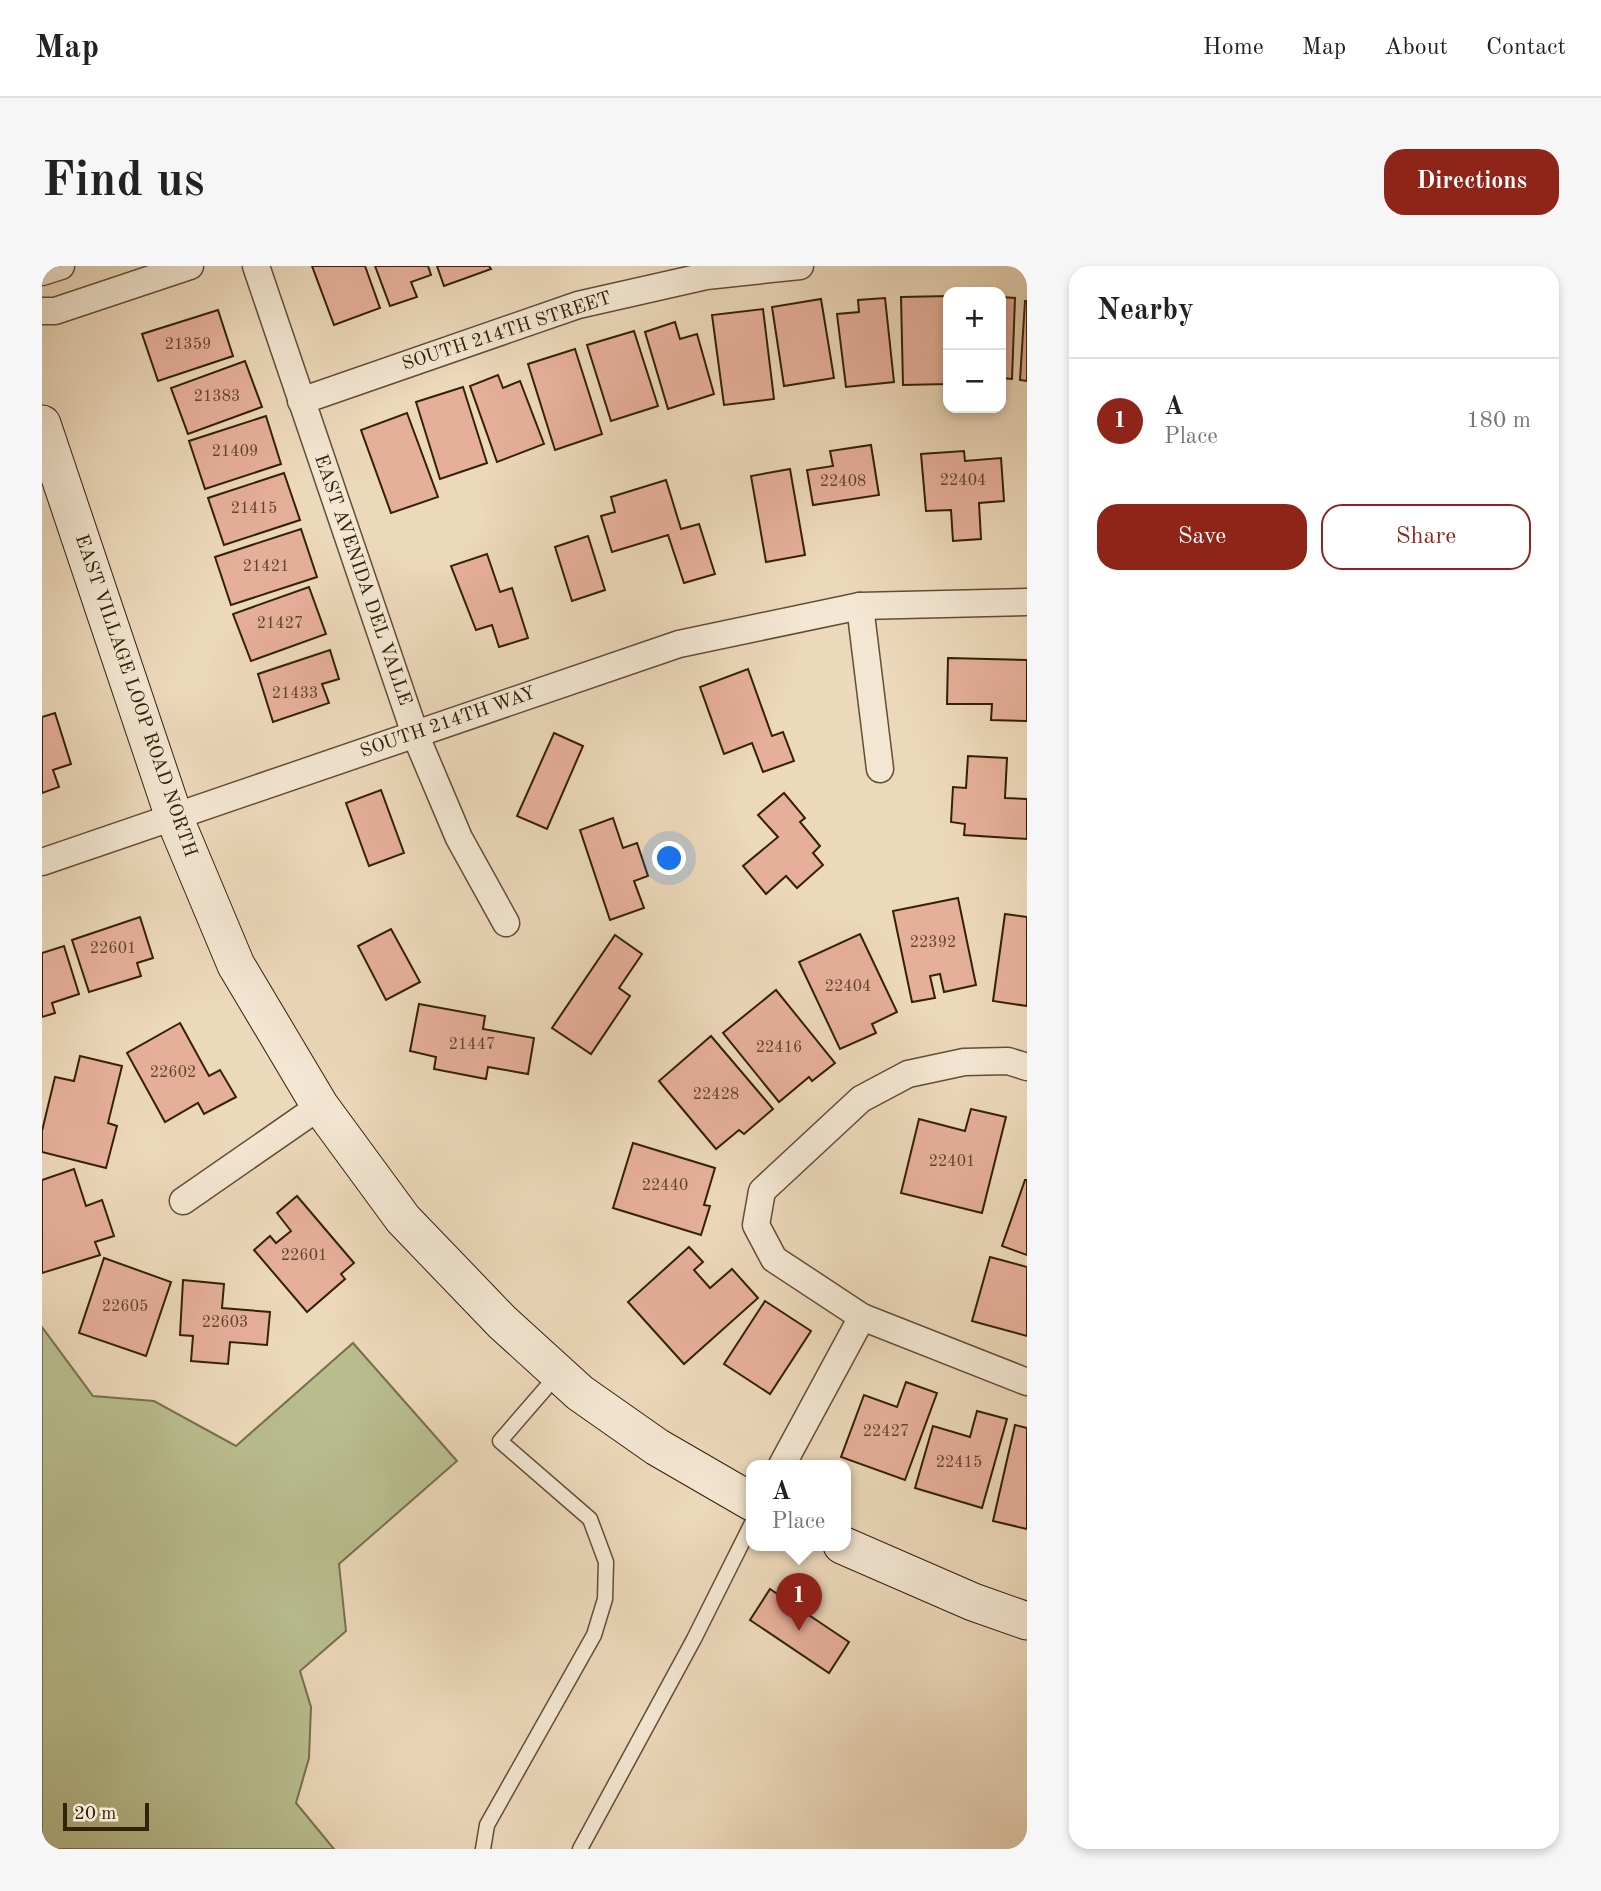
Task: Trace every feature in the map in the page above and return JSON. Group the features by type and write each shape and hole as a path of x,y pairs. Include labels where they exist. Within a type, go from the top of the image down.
{"street":[{"path":"42,272 61,266"},
{"path":"42,311 55,311 190,266"},
{"name":"EAST AVENIDA DEL VALLE","path":"256,266 415,734 459,838 506,923"},
{"name":"SOUTH 214TH STREET","path":"301,401 578,305 706,276 800,266"},
{"name":"EAST VILLAGE LOOP ROAD NORTH","path":"42,424 174,817 236,965 320,1106 403,1219 502,1322 559,1373 657,1447 746,1499"},
{"name":"SOUTH 214TH WAY","path":"42,862 679,644 860,606 1027,601"},
{"path":"860,606 880,769"},
{"path":"1027,1067 1008,1061 964,1062 908,1074 860,1099 762,1191 756,1225 774,1259 862,1317 1027,1382"},
{"path":"183,1201 320,1106"},
{"path":"785,1460 862,1317"},
{"path":"851,1549 973,1602 1027,1621"}],"lane":[{"path":"483,1849 487,1825 594,1635 605,1598 607,1562 590,1519 500,1441 559,1373"},
{"path":"580,1849 694,1639 746,1535"}],"green space":[{"path":"42,1327 93,1396 154,1401 236,1446 353,1343 457,1461 339,1564 346,1631 300,1671 311,1707 309,1758 296,1803 334,1849 42,1849"}],"building":[{"path":"312,266 365,266 380,308 334,325"},
{"path":"375,266 428,266 431,275 411,282 417,297 390,306"},
{"path":"437,266 489,266 491,269 444,286"},
{"path":"943,296 943,384 903,385 901,297"},
{"path":"1006,297 1015,298 1012,379 1006,378"},
{"path":"885,298 894,382 846,387 837,314 859,312 858,300"},
{"path":"821,299 834,378 784,386 772,307"},
{"path":"1027,301 1027,381 1020,380"},
{"path":"763,309 774,399 724,405 712,315"},
{"path":"218,310 233,356 158,381 142,334"},
{"path":"675,322 680,339 697,334 714,394 668,409 645,332"},
{"path":"634,331 658,406 611,421 587,345"},
{"path":"575,349 602,434 555,450 528,364"},
{"path":"245,361 262,407 188,434 171,388"},
{"path":"498,375 503,388 520,381 544,444 497,462 470,386"},
{"path":"463,387 487,463 440,479 416,402"},
{"path":"407,413 438,497 391,513 361,430"},
{"path":"266,416 281,464 205,489 189,441"},
{"path":"871,445 879,495 813,505 807,470 833,466 830,451"},
{"path":"964,451 965,461 1001,458 1004,501 979,503 981,539 953,541 951,510 926,511 921,454"},
{"path":"790,469 805,555 766,562 751,476"},
{"path":"284,473 300,520 224,545 208,498"},
{"path":"666,480 681,529 699,524 715,574 684,583 668,535 612,552 601,516 615,512 611,497"},
{"path":"301,529 317,577 231,605 215,557"},
{"path":"588,536 605,590 572,601 555,547"},
{"path":"487,554 500,592 512,588 528,638 499,647 492,625 476,630 451,566"},
{"path":"309,587 326,634 251,661 233,614"},
{"path":"330,650 339,679 322,684 329,703 273,722 258,674"},
{"path":"948,658 1027,660 1027,721 991,720 992,704 947,704"},
{"path":"748,669 772,736 783,732 794,761 763,772 752,743 724,754 700,687"},
{"path":"55,713 71,764 53,770 59,787 42,793 42,717"},
{"path":"554,733 583,746 547,829 517,816"},
{"path":"968,756 1007,758 1005,798 1027,799 1027,839 964,835 965,824 951,822 953,787 966,788"},
{"path":"381,790 404,853 369,866 346,803"},
{"path":"784,793 805,818 800,822 820,846 813,853 823,865 797,888 786,876 766,894 743,866 778,837 758,815"},
{"path":"613,818 623,848 637,843 648,876 634,881 644,908 610,920 580,830"},
{"path":"958,898 976,985 944,992 940,974 930,976 935,998 912,1002 893,911"},
{"path":"1005,914 1027,917 1027,1006 993,1001"},
{"path":"140,917 153,958 137,963 141,976 89,992 72,940"},
{"path":"391,929 420,982 386,1000 358,946"},
{"path":"860,934 897,1012 872,1024 876,1033 840,1049 799,962"},
{"path":"615,935 642,954 619,988 630,996 591,1054 552,1028"},
{"path":"64,946 79,994 52,1003 55,1013 42,1017 42,953"},
{"path":"776,990 835,1063 812,1081 809,1077 779,1102 723,1033"},
{"path":"419,1004 485,1016 483,1029 534,1038 528,1074 488,1067 486,1079 434,1069 436,1057 410,1051"},
{"path":"180,1023 209,1076 220,1070 236,1097 204,1114 198,1103 165,1122 127,1053"},
{"path":"711,1036 773,1109 744,1134 739,1130 716,1149 659,1081"},
{"path":"80,1056 122,1066 108,1123 117,1126 106,1168 42,1152 42,1131 55,1077 74,1081"},
{"path":"971,1109 1006,1117 982,1213 901,1193 919,1119 965,1131"},
{"path":"633,1143 715,1168 704,1205 710,1206 701,1235 613,1208"},
{"path":"74,1169 86,1206 102,1200 114,1236 95,1242 100,1255 42,1273 42,1180"},
{"path":"1027,1180 1027,1255 1002,1246"},
{"path":"297,1196 354,1263 341,1274 345,1279 307,1312 254,1250 270,1236 276,1243 291,1231 277,1213"},
{"path":"689,1247 703,1262 694,1270 710,1288 732,1269 758,1298 684,1364 628,1302"},
{"path":"990,1257 1027,1267 1027,1336 972,1321"},
{"path":"104,1258 171,1282 146,1356 79,1333"},
{"path":"183,1280 224,1284 222,1308 270,1312 267,1345 230,1342 228,1364 191,1361 193,1336 180,1335"},
{"path":"765,1301 811,1331 770,1394 724,1364"},
{"path":"906,1382 937,1393 905,1480 841,1457 864,1395 897,1407"},
{"path":"977,1411 1007,1419 982,1508 915,1488 933,1426 970,1437"},
{"path":"1015,1425 1027,1428 1027,1529 993,1521"},
{"path":"770,1589 849,1642 829,1673 750,1620"}],"place":[{"name":"A","path":"799,1631"}]}
